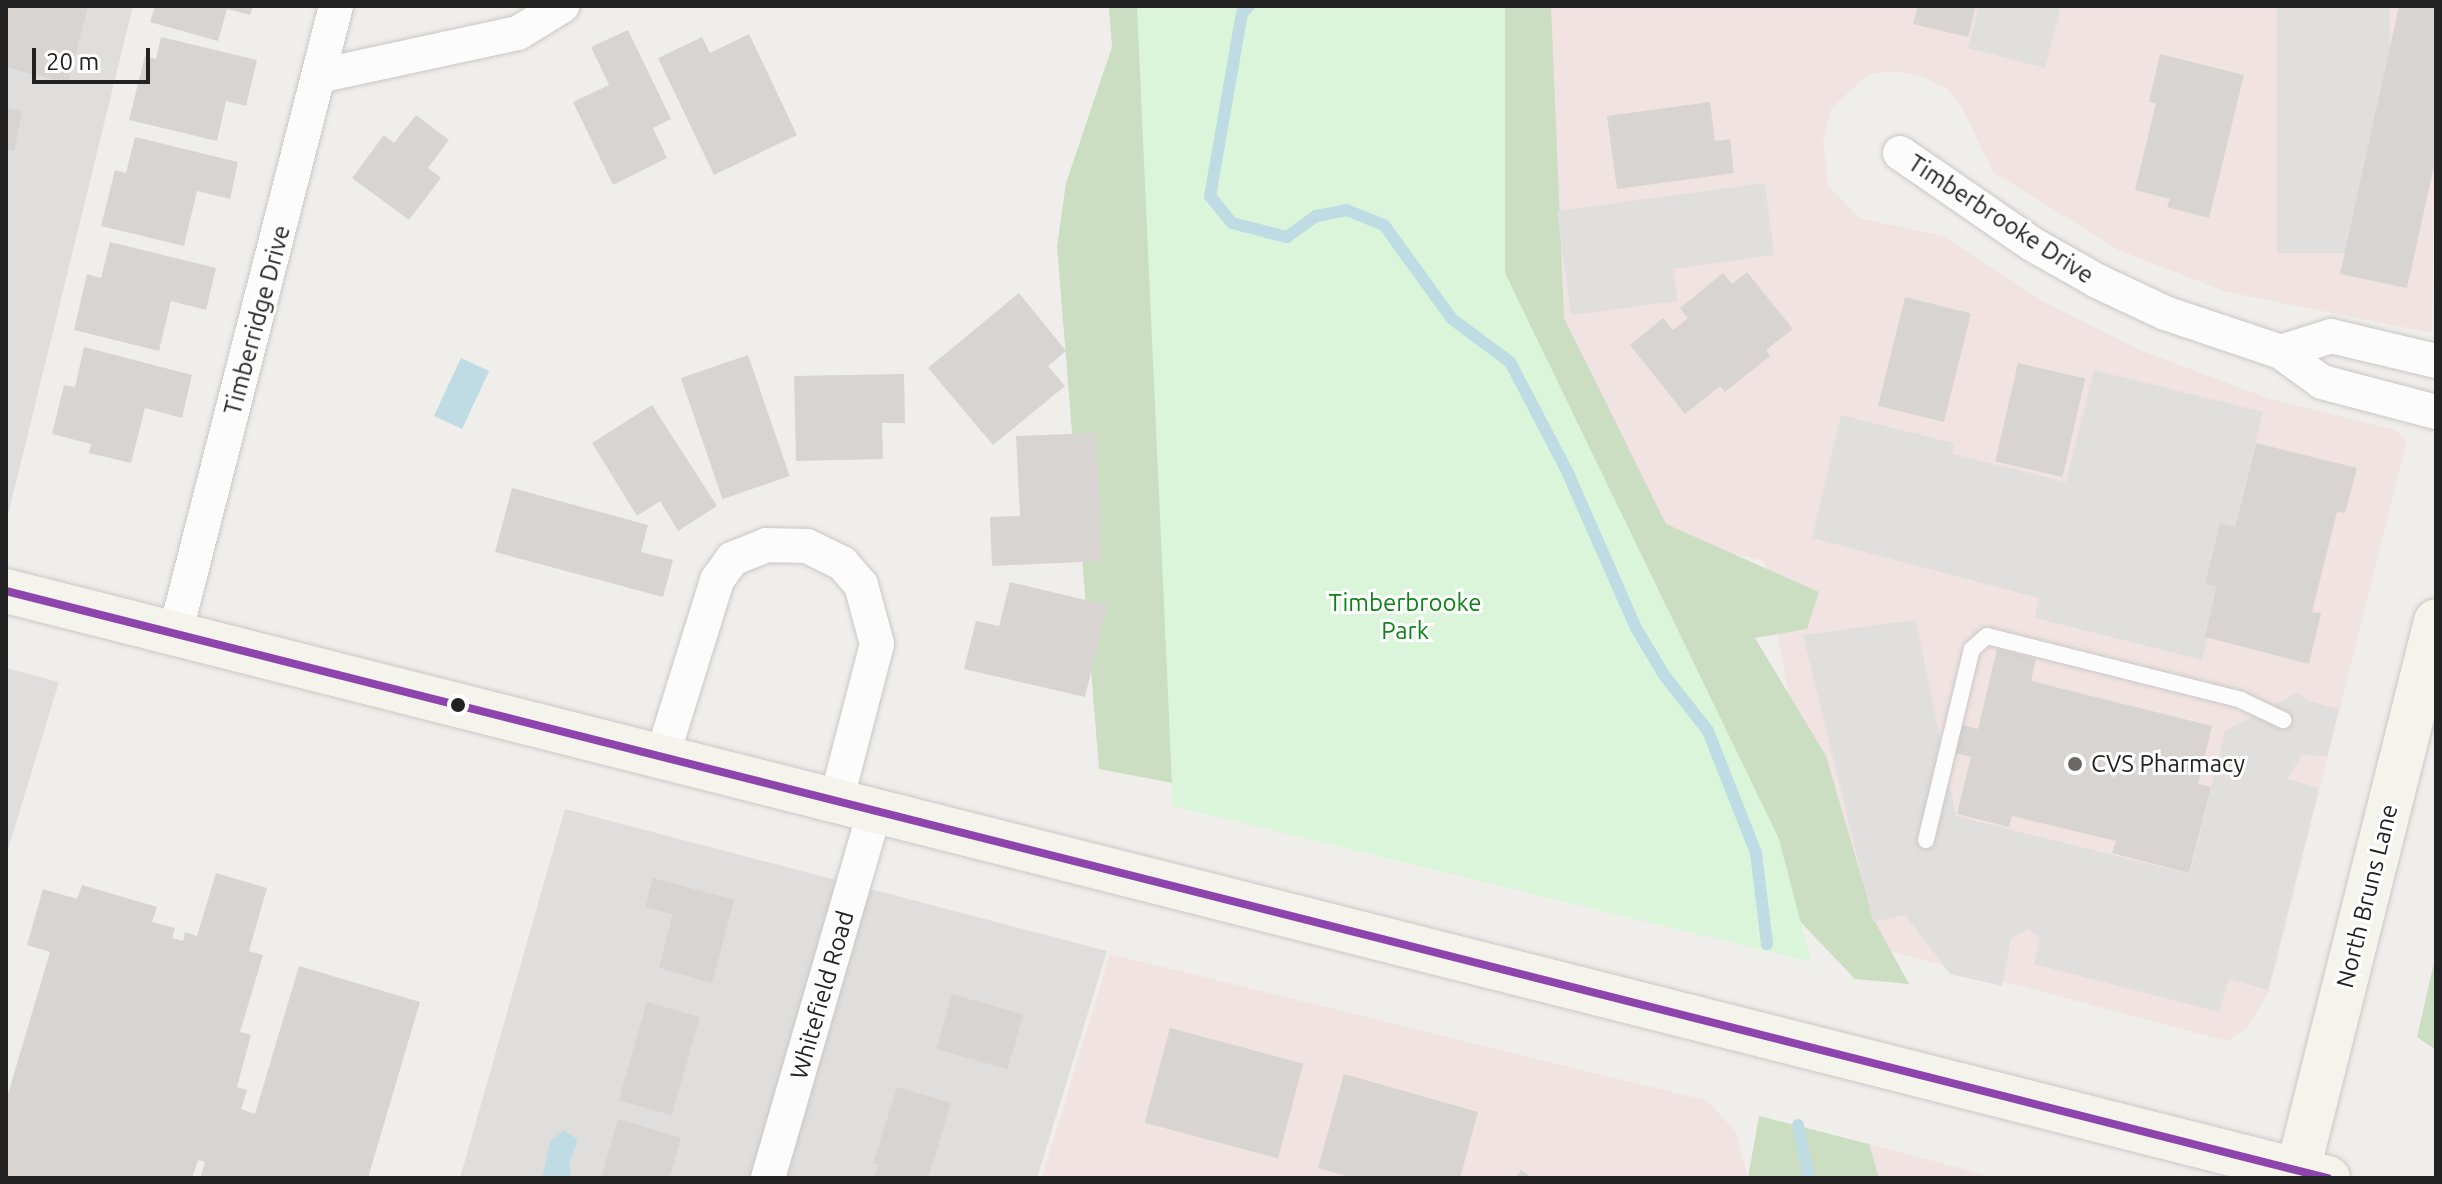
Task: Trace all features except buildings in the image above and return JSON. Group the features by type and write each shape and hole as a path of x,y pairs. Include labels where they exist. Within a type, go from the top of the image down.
{"street":[{"name":"Timberridge Drive","path":"175,634 336,6"},
{"path":"319,76 518,33 562,6"},
{"name":"Timberbrooke Drive","path":"1900,153 2040,250 2097,281 2165,313 2281,352 2322,382 2436,412"},
{"path":"2281,352 2331,336 2436,361"},
{"name":"Whitefield Road","path":"662,757 717,580 732,559 766,545 807,546 842,563 861,585 877,644 855,806 768,1178"},
{"path":"6,591 2308,1175"},
{"name":"North Bruns Lane","path":"2308,1175 2436,621"}],"lane":[{"path":"1926,840 1972,649 1987,636 2241,700 2283,720"}],"shaded area":[{"path":"6,6 133,6 8,515 6,514"},
{"path":"1530,6 2436,6 2432,333 2227,292 2120,251 1993,172 1962,108 1947,89 1924,77 1894,71 1867,75 1831,109 1823,142 1828,185 1859,218 1943,236 2043,301 2145,352 2270,399 2395,430 2407,441 2269,992 2247,1028 2227,1041 1833,936 1764,561 1663,537 1559,336"},
{"path":"1979,6 2061,6 2045,68 1968,48"},
{"path":"2277,6 2390,6 2390,253 2277,253"},
{"path":"1765,183 1774,255 1673,269 1678,301 1571,315 1557,211"},
{"path":"2094,370 2263,412 2202,660 2035,618 2039,598 1812,538 1841,415 1954,443 1953,454 2066,482"},
{"path":"1916,620 1956,816 2190,874 2225,731 2297,693 2308,701 2339,709 2327,756 2302,755 2287,779 2319,788 2268,990 2229,979 2219,1012 2034,964 2040,938 2028,929 2011,939 2002,986 1950,974 1905,915 1873,922 1803,635"},
{"path":"6,668 59,682 6,856"},
{"path":"565,809 1107,951 1037,1178 460,1178"},
{"path":"1110,954 1708,1101 1736,1132 1748,1178 1042,1178"},
{"path":"1869,1144 1956,1167 1996,1178 1879,1178"}],"green space":[{"name":"Timberbrooke Park","path":"1109,6 1551,6 1564,318 1666,524 1819,592 1807,629 1755,638 1826,756 1874,920 1909,984 1855,979 1724,842 1194,787 1099,769 1057,246 1066,183 1112,47"},
{"name":"Timberbrooke Park","path":"1137,6 1505,6 1505,273 1779,839 1811,962 1173,806"},
{"path":"2436,954 2436,1050 2417,1037"},
{"path":"1759,1116 1869,1144 1879,1178 1748,1178"}],"water":[{"path":"461,358 489,371 462,429 434,416"},
{"path":"564,1130 578,1140 569,1163 571,1178 542,1178 550,1142"}],"waterway":[{"path":"1249,6 1242,13 1210,196 1232,223 1287,237 1316,216 1346,210 1384,225 1452,319 1510,362 1567,471 1636,628 1664,675 1708,731 1756,853 1767,944"},
{"path":"1798,1125 1809,1178"}],"transit line":[{"path":"6,591 2328,1178"}],"place":[{"name":"CVS Pharmacy","path":"2075,764"}]}
